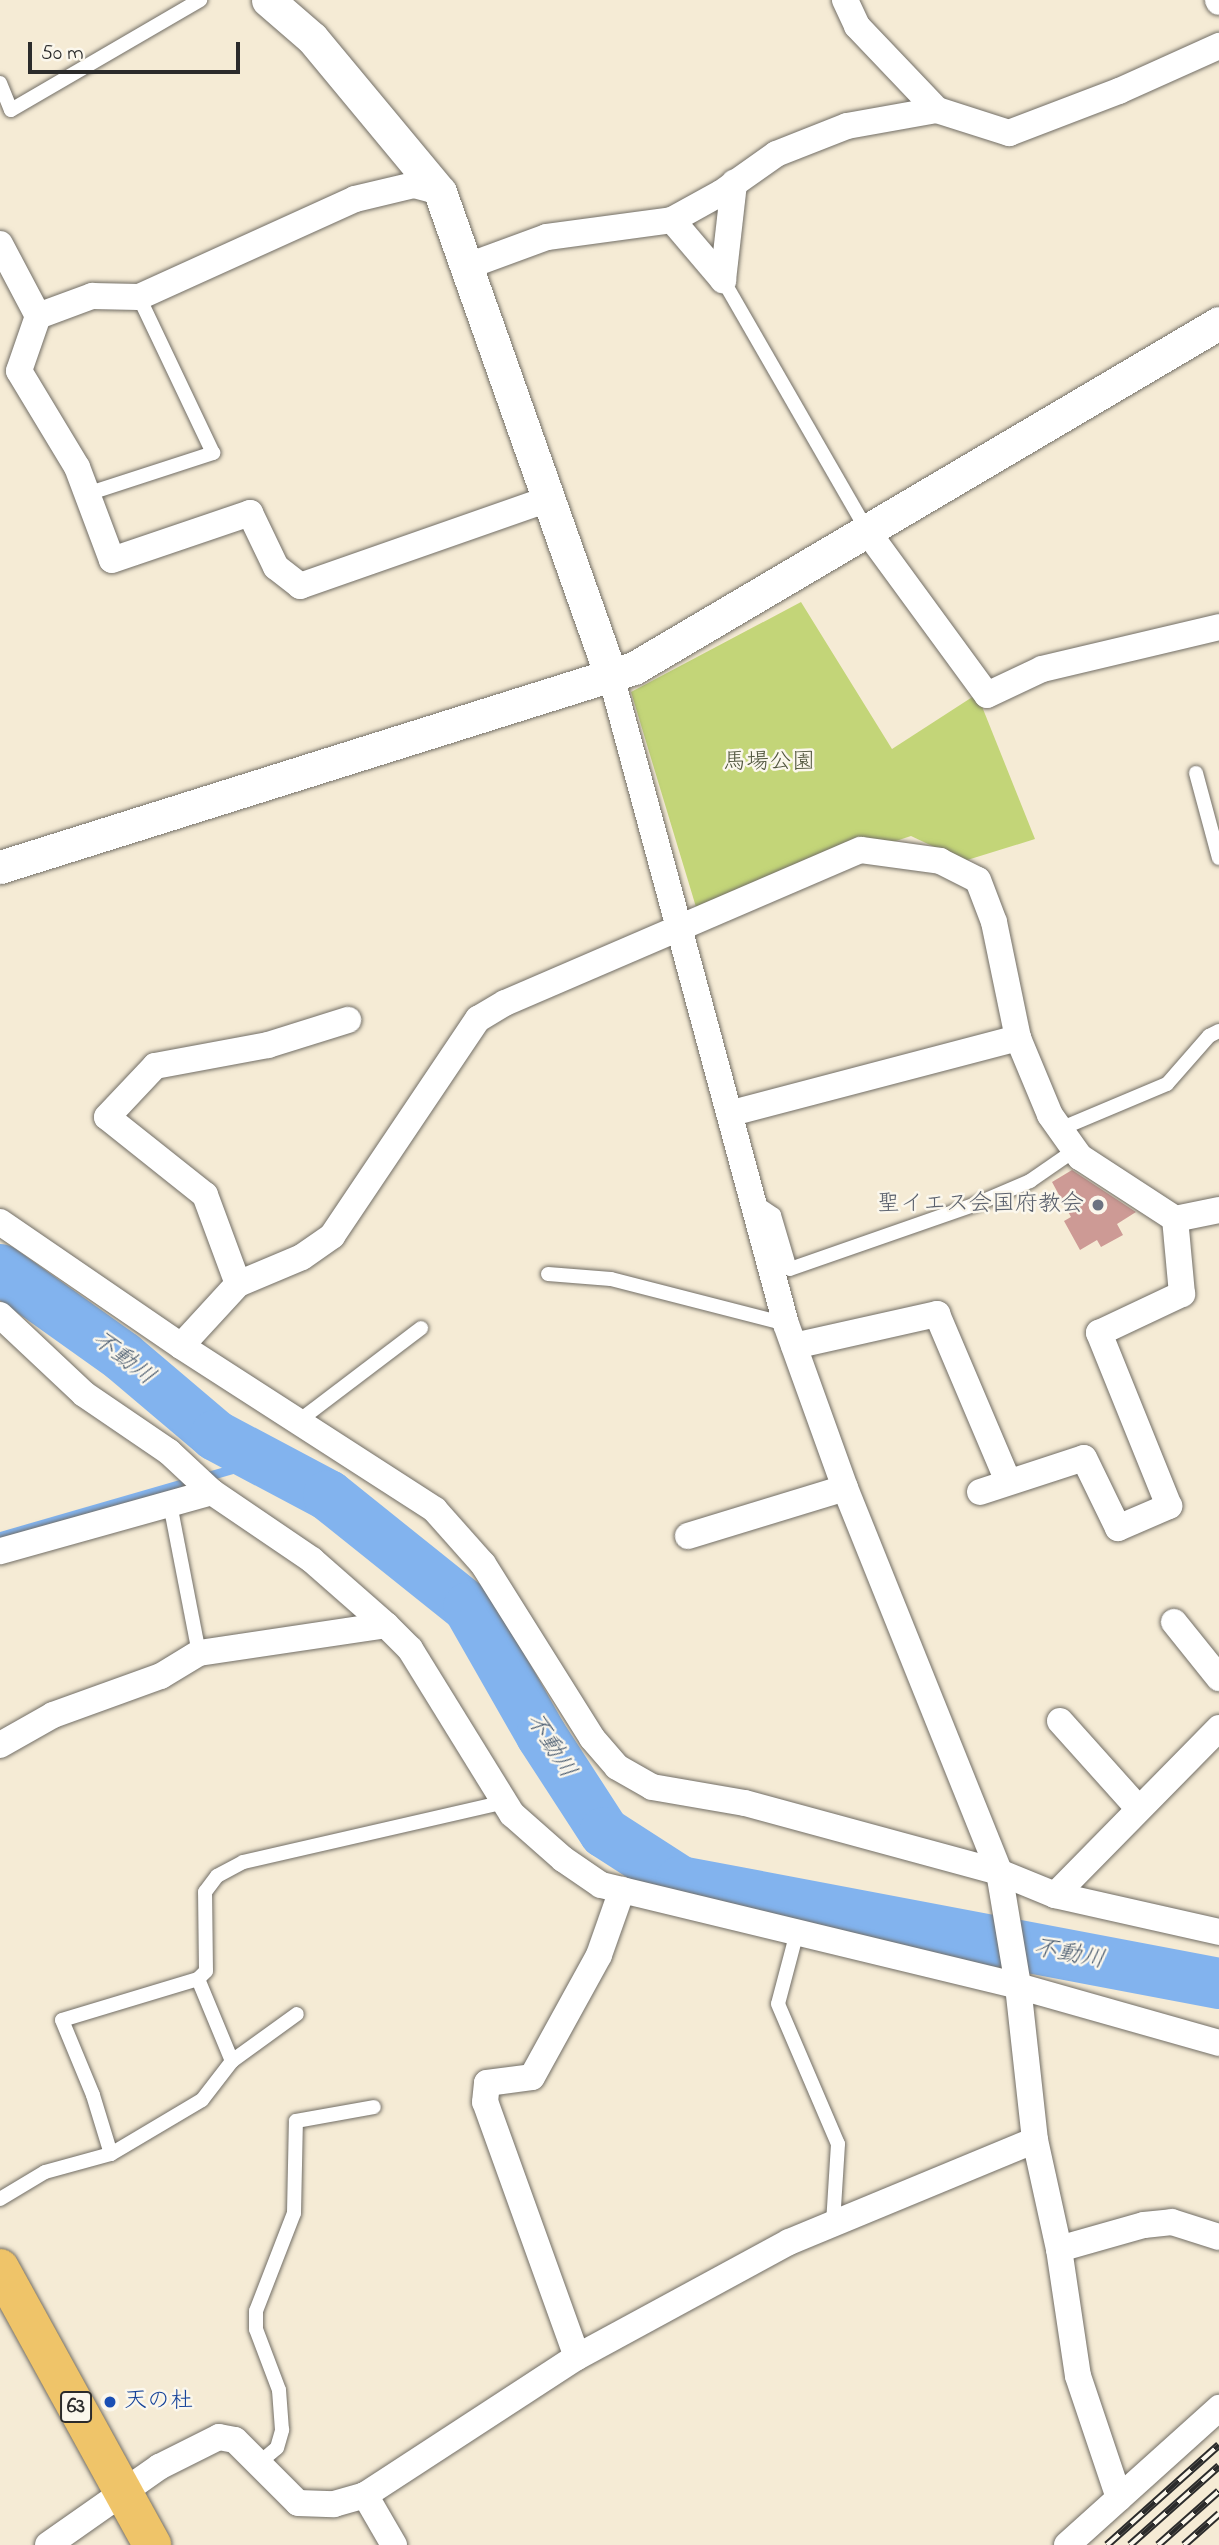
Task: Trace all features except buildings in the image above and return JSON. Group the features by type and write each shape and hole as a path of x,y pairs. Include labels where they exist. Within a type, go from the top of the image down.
{"main road":[{"name":"63","path":"0,2268 152,2545"}],"street":[{"path":"268,0 312,38 440,192 468,266 546,500 611,676 732,1113 790,1335 845,1488 999,1872 1018,1986 1035,2140 1059,2249 1078,2376 1119,2498"},
{"path":"845,0 857,26 937,110"},
{"path":"468,266 547,237 672,220 734,183 776,153 847,126 937,110 1009,133 1119,91 1219,46"},
{"path":"723,280 734,183"},
{"path":"38,316 92,296 139,297 355,199 414,184 440,192"},
{"path":"672,220 723,280"},
{"path":"0,244 38,316 19,371 77,467 112,560 250,513 276,567 300,586 546,500"},
{"path":"0,867 634,668 1219,323"},
{"path":"867,531 987,695 1042,669 1219,627"},
{"path":"181,1346 238,1284 302,1257 332,1236 478,1019 505,1003 682,931 862,850 940,861 978,880 994,922 1018,1038 1068,1139 1175,1219 1182,1294 1099,1333 1169,1506 1118,1528 1084,1458 981,1492"},
{"path":"238,1284 205,1195 107,1117 155,1066 268,1045 348,1020"},
{"path":"732,1113 1018,1038"},
{"path":"1175,1219 1219,1210"},
{"path":"0,1222 181,1346 300,1420 435,1510 483,1564 592,1738 617,1767 652,1787 745,1803 999,1872 1055,1895 1219,1933"},
{"path":"790,1335 937,1314 1008,1481"},
{"path":"0,1315 84,1394 169,1452 212,1492 312,1560 386,1625 410,1649 512,1814 563,1860 601,1885 1018,1986 1219,2043"},
{"path":"688,1536 845,1488"},
{"path":"0,1551 212,1492"},
{"path":"1174,1622 1219,1678"},
{"path":"0,1745 53,1715 161,1676 199,1653 386,1625"},
{"path":"1060,1721 1139,1809"},
{"path":"1055,1895 1219,1728"},
{"path":"577,2357 478,2096 488,2083 532,2077 599,1955 622,1890"},
{"path":"48,2545 159,2467 219,2437 235,2441 259,2463 276,2486 298,2502 324,2505 365,2495 577,2357 733,2271 833,2223 1035,2140"},
{"path":"1059,2249 1144,2225 1172,2222 1219,2237"},
{"path":"1067,2545 1219,2408"},
{"path":"365,2495 394,2545"}],"lane":[{"path":"0,83 11,110 200,0"},
{"path":"723,280 867,531"},
{"path":"87,494 213,453 139,297"},
{"path":"1196,773 1219,858"},
{"path":"755,1202 774,1215 790,1269 979,1203 1030,1181 1068,1139 1167,1084 1209,1036 1219,1031"},
{"path":"548,1274 611,1279 790,1335"},
{"path":"300,1420 421,1328"},
{"path":"170,1504 199,1653"},
{"path":"111,2154 93,2095 62,2020 198,1979 206,1971 205,1892 217,1875 243,1863 505,1802"},
{"path":"797,1932 778,2004 838,2144 833,2223"},
{"path":"198,1979 232,2061"},
{"path":"0,2199 45,2172 111,2154 202,2100 232,2061 297,2014"},
{"path":"259,2463 277,2448 282,2430 279,2390 256,2329 256,2311 293,2213 296,2121 374,2107"}],"green space":[{"name":"馬場公園","path":"801,602 892,749 977,694 1035,839 964,861 911,836 696,907 631,692"}],"waterway":[{"name":"不動川","path":"0,1269 122,1356 215,1435 328,1495 468,1607 541,1735 604,1832 680,1881 1219,1983"},
{"path":"0,1536 264,1460"}],"railway":[{"path":"1107,2545 1219,2445"},
{"path":"1130,2545 1219,2466"},
{"path":"1158,2545 1219,2491"},
{"path":"1184,2545 1219,2514"}],"place":[{"name":"聖イエス会国府教会","path":"1098,1205"},
{"name":"天の杜","path":"110,2402"}]}
